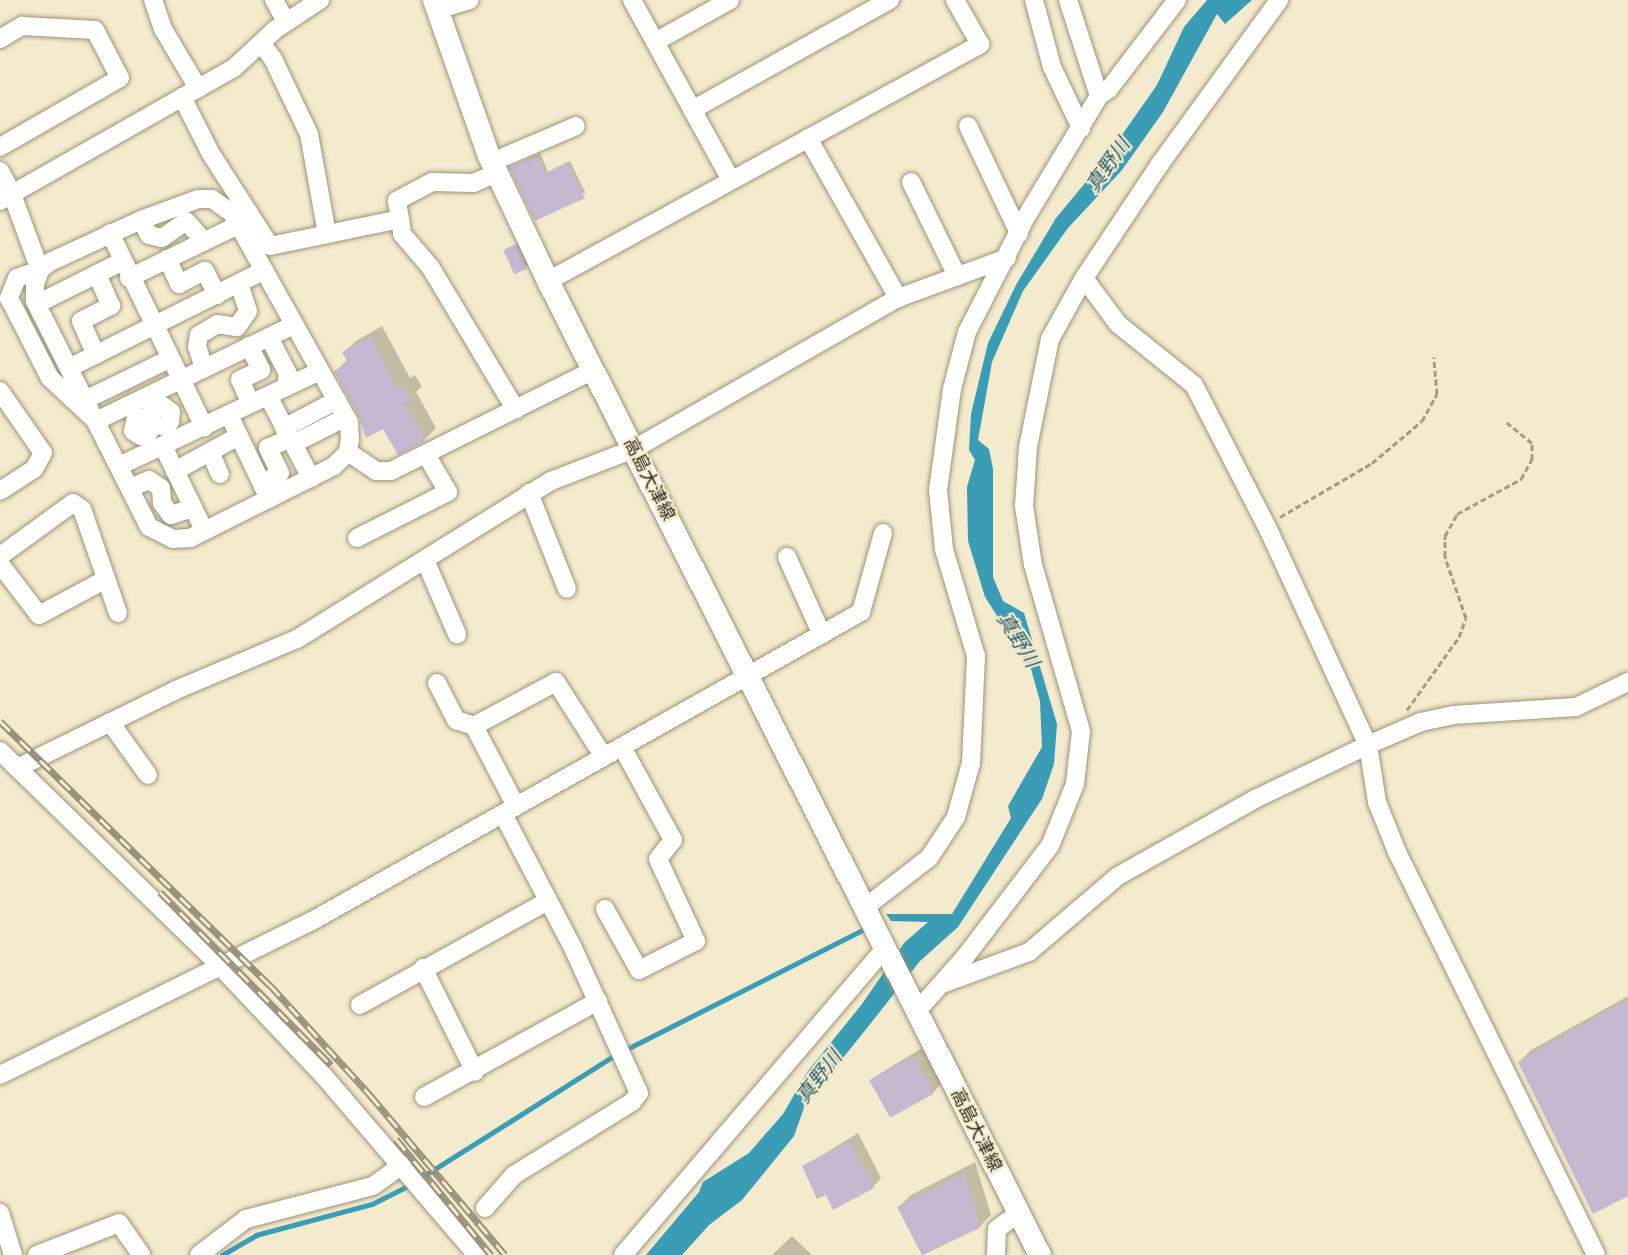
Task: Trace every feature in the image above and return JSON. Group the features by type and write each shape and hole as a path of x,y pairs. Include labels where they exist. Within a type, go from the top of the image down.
{"main road":[{"name":"高島大津線","path":"435,5 495,168 548,281 863,909 1040,1255"}],"street":[{"path":"153,0 190,93 211,154 270,246 400,219"},
{"path":"274,0 285,22"},
{"path":"6,198 234,68 285,22 320,0"},
{"path":"435,5 470,0"},
{"path":"632,0 731,180"},
{"path":"655,42 730,0"},
{"path":"548,281 980,44 956,0"},
{"path":"1034,0 1052,67 1081,128"},
{"path":"1068,0 1099,96"},
{"path":"863,909 929,858 956,817 971,763 976,656 944,549 938,490 952,388 967,332 1019,233 1099,96 1108,89 1177,0"},
{"path":"914,1008 940,985 1050,846 1075,784 1081,731 1033,565 1024,506 1028,447 1050,339 1084,278 1160,164 1279,0"},
{"path":"692,110 886,1"},
{"path":"0,39 22,26 95,30 120,78 0,147"},
{"path":"261,43 273,59 309,134 327,234"},
{"path":"516,410 431,268 402,234 397,201 432,182 474,183 495,168 576,126"},
{"path":"968,126 1019,233"},
{"path":"808,138 898,298"},
{"path":"0,171 6,198 40,270 35,284 37,304 86,400 149,527 159,535 190,538 265,491 311,478 334,466 348,452 346,417 337,400 232,213 212,199 198,199 141,220 110,233 40,270 17,278 9,298 50,378 96,421"},
{"path":"911,182 957,276"},
{"path":"141,220 149,235 162,238 186,221 204,241"},
{"path":"37,304 97,274 125,270 167,259 238,225"},
{"path":"110,233 125,270 204,427"},
{"path":"17,768 110,722 297,639 529,494 634,449 898,298 1007,258"},
{"path":"167,259 179,284 205,271 217,295"},
{"path":"69,368 263,271"},
{"path":"96,354 81,321 111,306 97,274"},
{"path":"1084,278 1118,324 1194,385 1268,529 1368,745 1377,802 1397,852 1596,1255"},
{"path":"204,368 197,346 199,335 217,324 237,327 248,311 239,284"},
{"path":"96,421 294,325"},
{"path":"268,337 288,374 286,387"},
{"path":"249,346 261,370 240,380 289,437 311,478"},
{"path":"86,400 169,359"},
{"path":"348,452 376,471 391,471 427,456 594,370"},
{"path":"119,466 320,371"},
{"path":"0,391 43,453 34,469 0,491"},
{"path":"289,437 307,408 337,400"},
{"path":"108,445 133,431 136,417 146,416 151,422 150,414 156,406 166,407 171,412 191,402"},
{"path":"229,415 265,491"},
{"path":"265,491 280,473 268,448 289,437 323,437 346,417"},
{"path":"175,471 239,436"},
{"path":"163,446 204,530"},
{"path":"210,452 220,474"},
{"path":"357,538 448,492 427,456"},
{"path":"130,488 149,480 161,488 162,503 171,515 193,508"},
{"path":"529,494 567,589"},
{"path":"0,556 73,503 82,509 118,613"},
{"path":"0,1075 312,921 861,612 883,533"},
{"path":"787,557 822,634"},
{"path":"425,560 457,634"},
{"path":"0,564 39,615 106,579"},
{"path":"437,683 456,720 474,726 556,682 604,757"},
{"path":"940,985 1029,952 1118,876 1255,799 1368,745 1407,729 1453,715 1576,707 1628,682"},
{"path":"110,722 148,775"},
{"path":"474,726 548,901 598,1001 639,1093 514,1175 485,1208"},
{"path":"605,909 639,970 696,941 658,860 673,840 622,747"},
{"path":"0,751 220,966 323,1075 477,1255"},
{"path":"360,1005 423,968 548,901"},
{"path":"623,1255 884,950"},
{"path":"423,968 475,1072"},
{"path":"424,1097 475,1072 598,1001"},
{"path":"199,1255 246,1219 373,1186 402,1165"},
{"path":"996,1255 997,1229 1018,1213"},
{"path":"1,1217 13,1255"},
{"path":"37,1255 119,1223 141,1255"}],"path":[{"path":"1268,529 1275,520 1372,464 1422,421 1437,394 1434,357"},
{"path":"1407,729 1405,715 1411,700 1446,658 1466,618 1445,557 1445,536 1457,514 1521,479 1532,459 1532,443 1504,420"}],"water":[{"name":"真野川","path":"1207,0 1252,0 1225,24 1217,14 1163,112 1122,170 1068,228 1023,291 992,362 978,440 989,449 993,469 993,577 1003,601 1024,613 1057,724 1054,764 1042,799 958,927 920,961 805,1105 794,1136 742,1200 709,1225 682,1255 646,1255 699,1192 703,1182 749,1153 783,1114 808,1071 862,1004 904,943 928,922 891,921 886,914 952,914 1011,818 1008,806 1042,747 1040,701 1031,669 985,597 968,541 967,487 975,460 969,450 971,414 988,343 1016,285 1056,218 1105,159 1157,85 1184,27"}],"building":[{"path":"538,155 546,173 567,162 585,198 535,221 509,167"},
{"path":"516,244 527,269 514,274 503,250"},
{"path":"370,337 397,389 403,385 411,400 404,403 425,441 398,455 383,429 366,438 359,417 334,371 348,363 342,352"},
{"path":"1628,999 1628,1196 1593,1214 1518,1062"},
{"path":"913,1056 934,1094 890,1118 869,1080"},
{"path":"849,1141 874,1188 833,1210 826,1195 817,1199 802,1166"},
{"path":"964,1173 980,1228 922,1255 897,1207"}],"waterway":[{"path":"625,1050 866,928"},
{"path":"419,1179 617,1054"},
{"path":"222,1255 256,1235 372,1204 412,1184"}],"railway":[{"path":"0,721 270,985 370,1095 505,1255"},
{"path":"160,892 331,1065"},
{"path":"396,1139 491,1255"}]}
